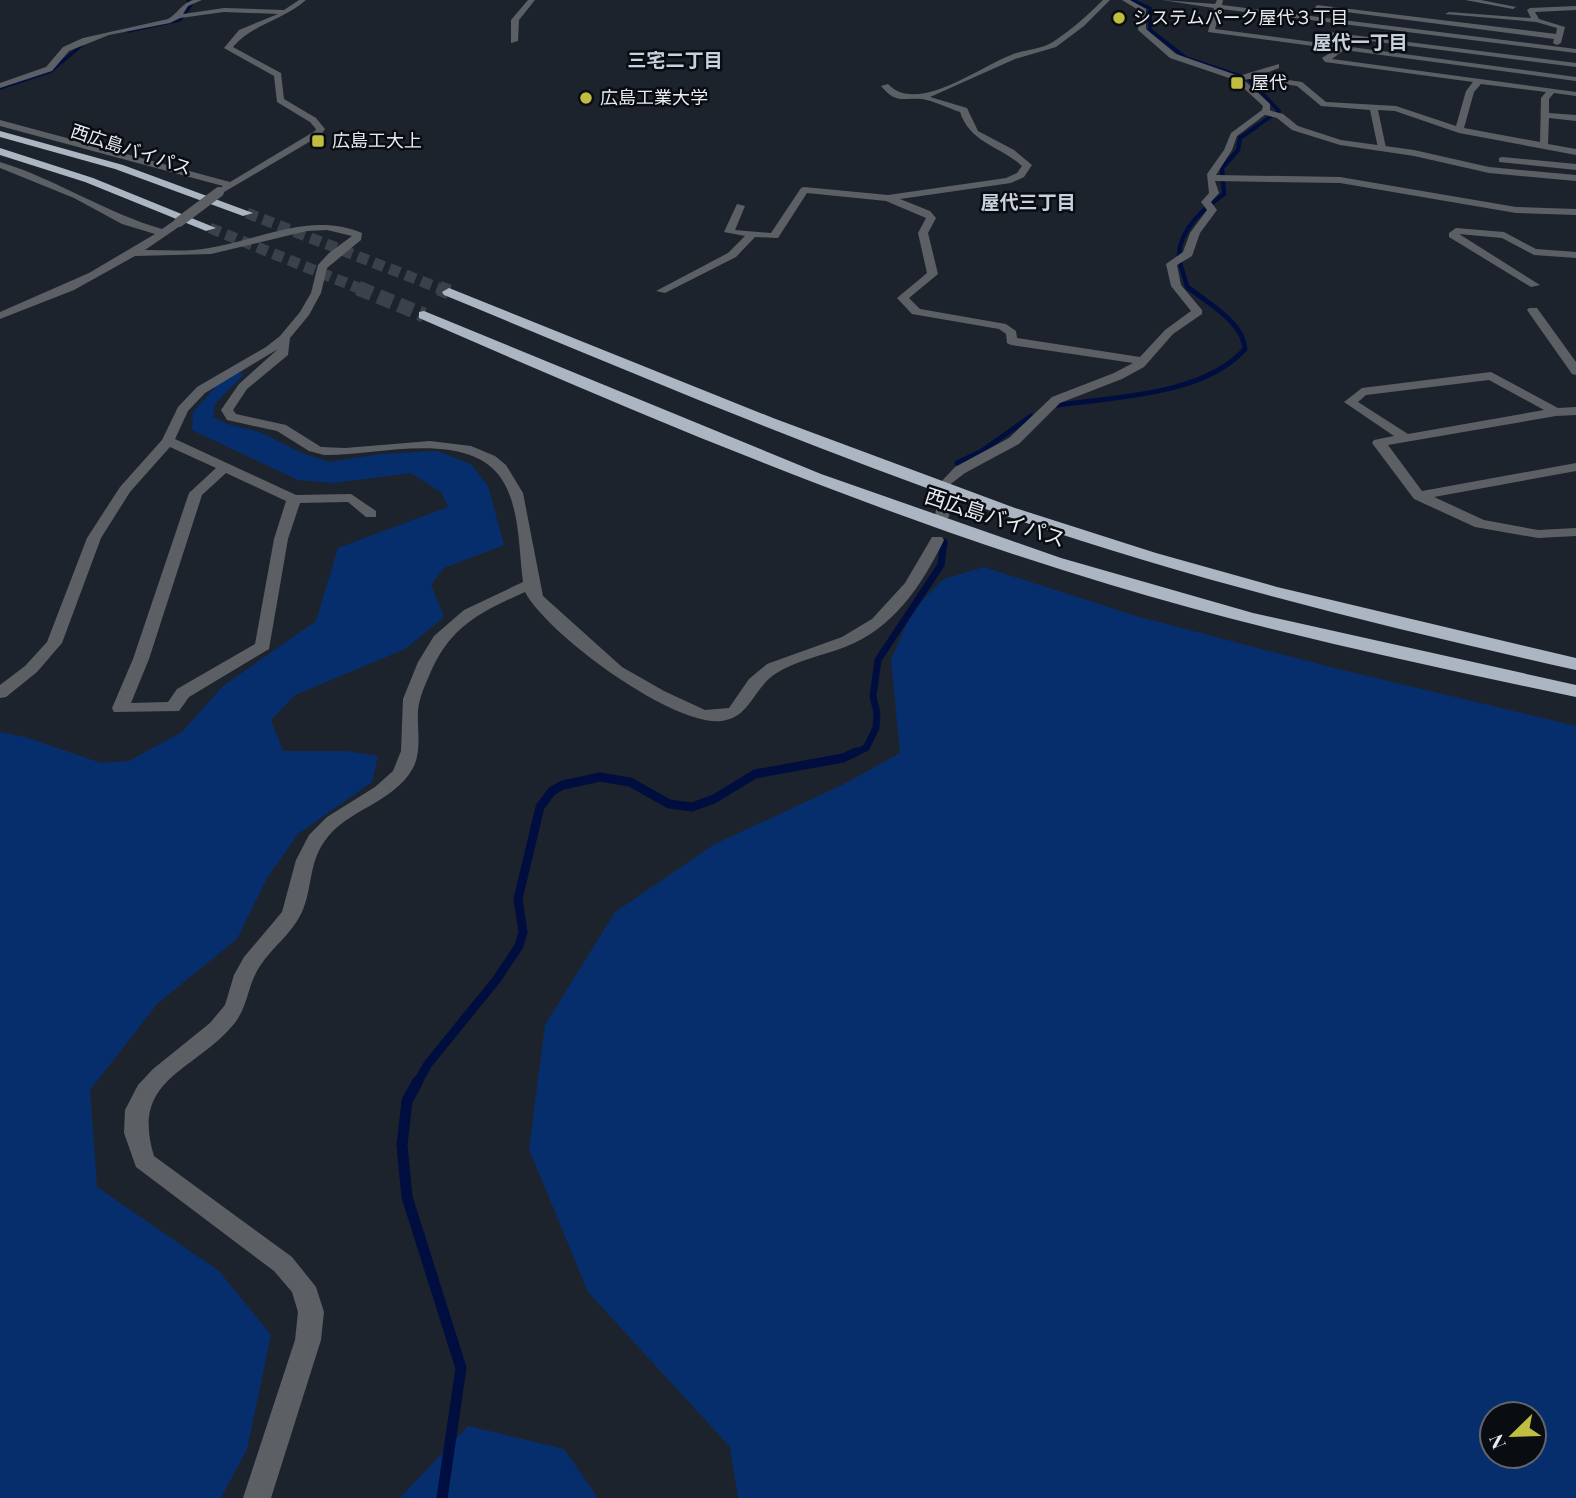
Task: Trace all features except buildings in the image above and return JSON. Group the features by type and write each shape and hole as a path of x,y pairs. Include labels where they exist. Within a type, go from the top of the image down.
{"highway":[{"name":"西広島バイパス","path":"0,134 119,167 247,213"},
{"name":"西広島バイパス","path":"0,151 89,180 210,228"},
{"name":"西広島バイパス","path":"449,292 842,451 1090,538 1234,581 1398,624 1576,664"},
{"name":"西広島バイパス","path":"424,315 810,478 1058,563 1235,614 1395,653 1576,691"}],"street":[{"path":"0,316 22,309 135,253 228,184 318,133 321,129 313,120 280,100 278,75 229,48 242,32 285,12 303,0"},
{"path":"514,41 514,20 532,0"},
{"path":"885,86 891,94 903,98 961,83 1010,57 1051,47 1107,0"},
{"path":"1125,0 1144,10 1142,30 1171,55 1238,78 1266,103 1270,114 1302,131 1340,142 1489,170 1576,178"},
{"path":"1165,0 1219,3 1372,27 1576,51"},
{"path":"1468,0 1530,10 1576,8"},
{"path":"1311,1 1365,4 1367,14"},
{"path":"183,16 194,2"},
{"path":"1219,3 1211,30 1215,31 1576,78"},
{"path":"1303,6 1563,36"},
{"path":"0,86 49,69 66,49 108,33 223,10 285,12"},
{"path":"1530,10 1536,20"},
{"path":"1555,63 1555,49 1563,36 1561,27 1536,20 1473,14 1403,14 1391,17 1325,60 1576,94"},
{"path":"1202,17 1227,20"},
{"path":"1318,32 1576,65"},
{"path":"1555,63 1576,78"},
{"path":"1238,78 1276,66"},
{"path":"1250,76 1299,84 1324,104 1396,108 1459,130 1576,152"},
{"path":"1459,130 1470,90 1478,82"},
{"path":"1544,145 1545,98 1551,92"},
{"path":"740,206 729,232 774,236 804,190 888,198 1008,181 1021,175 1027,165 1009,151 991,145 967,125 964,110 919,96"},
{"path":"1373,106 1382,148"},
{"path":"948,482 960,470 1014,441 1056,400 1118,376 1143,361 1170,332 1198,312 1175,286 1171,265 1188,254 1195,233 1213,209 1206,202 1214,193 1211,187 1213,166 1228,150 1231,139 1247,122 1270,114"},
{"path":"1545,115 1576,118"},
{"path":"0,123 228,184"},
{"path":"1502,160 1576,167"},
{"path":"0,165 77,196 126,222 163,233"},
{"path":"1212,178 1340,180 1516,210 1576,212"},
{"path":"888,198 927,213 931,218 923,233 933,275 903,298 916,312 1002,326 1012,333 1011,341 1143,361"},
{"path":"0,693 31,669 54,643 94,538 125,490 168,440 182,410 201,390 270,350 284,338 305,313 316,293 322,267 333,254 357,238 354,232 340,228 308,229 273,234 211,251 135,253"},
{"path":"1535,285 1453,235 1456,231 1504,236 1534,252 1576,255"},
{"path":"661,291 732,255 753,234"},
{"path":"1533,310 1576,371"},
{"path":"284,338 284,352 281,356 238,391 230,401 227,410 232,417 288,430 305,445 323,451 425,445 455,447 476,452 492,460 505,471 512,483 521,510 530,584 535,596 619,673 700,714 731,714 740,708 744,696 757,680 778,665 849,639 895,607 925,567 937,540"},
{"path":"1405,438 1350,402 1362,392 1491,376 1556,412"},
{"path":"1576,411 1556,412 1379,443 1419,496 1480,524 1538,534 1576,532"},
{"path":"168,440 294,499 351,498 371,514"},
{"path":"1419,496 1576,467"},
{"path":"224,468 195,492 141,659 120,708 173,707 183,693 263,646 281,539 294,499"},
{"path":"257,1498 308,1339 311,1312 303,1287 283,1264 144,1161 136,1143 134,1121 139,1100 160,1073 202,1044 223,1024 236,1006 246,971 283,928 293,911 300,869 323,830 345,811 401,775 408,754 410,706 419,679 440,639 482,607 530,584"}],"shaded area":[{"path":"238,372 244,374 215,404 213,417 227,424 260,432 304,454 329,462 381,454 437,451 471,464 488,486 504,545 444,568 431,585 444,617 405,649 295,695 271,720 283,751 346,751 378,756 372,782 298,834 267,878 237,939 158,1003 90,1090 97,1187 219,1271 271,1335 247,1449 221,1498 0,1498 0,732 25,737 101,763 129,761 182,732 223,686 316,621 338,548 448,507 442,493 411,473 334,483 298,480 192,430 193,412 221,381"},
{"path":"984,567 1136,616 1334,668 1576,726 1576,1498 738,1498 730,1447 588,1292 529,1149 545,1025 615,912 715,844 844,784 900,753 891,660 913,609 944,579"},
{"path":"468,1426 564,1449 598,1498 400,1498"}],"waterway":[{"path":"128,31 180,20 191,5 188,0"},
{"path":"1131,0 1150,8 1150,30 1186,58 1249,79 1279,111 1254,128"},
{"path":"0,88 51,71 82,45"},
{"path":"1191,290 1187,287 1179,259 1180,245 1202,212 1224,194 1222,168 1238,150 1240,138 1256,127"},
{"path":"1058,405 1132,396 1183,385 1228,364 1245,349 1243,339 1232,322 1189,288"},
{"path":"957,463 982,451 1031,416"},
{"path":"852,754 866,748 876,728 877,713 873,696 878,660 941,565 944,542"},
{"path":"417,1083 428,1064 497,979 519,946 523,932 518,899 540,807 552,791 563,785 600,777 630,782 669,804 692,807 714,799 755,774 843,758 856,752"},
{"path":"418,1081 407,1101 402,1145 407,1197 461,1368 442,1498"}],"tunnel":[{"path":"247,213 444,290"},
{"path":"210,228 363,290"},
{"path":"358,288 424,315"},
{"path":"439,288 444,290"},
{"path":"444,290 449,292"}],"place":[{"name":"システムパーク屋代３丁目","path":"1119,18"},
{"name":"屋代","path":"1237,83"},
{"name":"広島工業大学","path":"586,98"},
{"name":"広島工大上","path":"318,141"}],"district":[{"name":"屋代一丁目","path":"1360,42"},
{"name":"三宅二丁目","path":"675,60"},
{"name":"屋代三丁目","path":"1028,202"}]}
